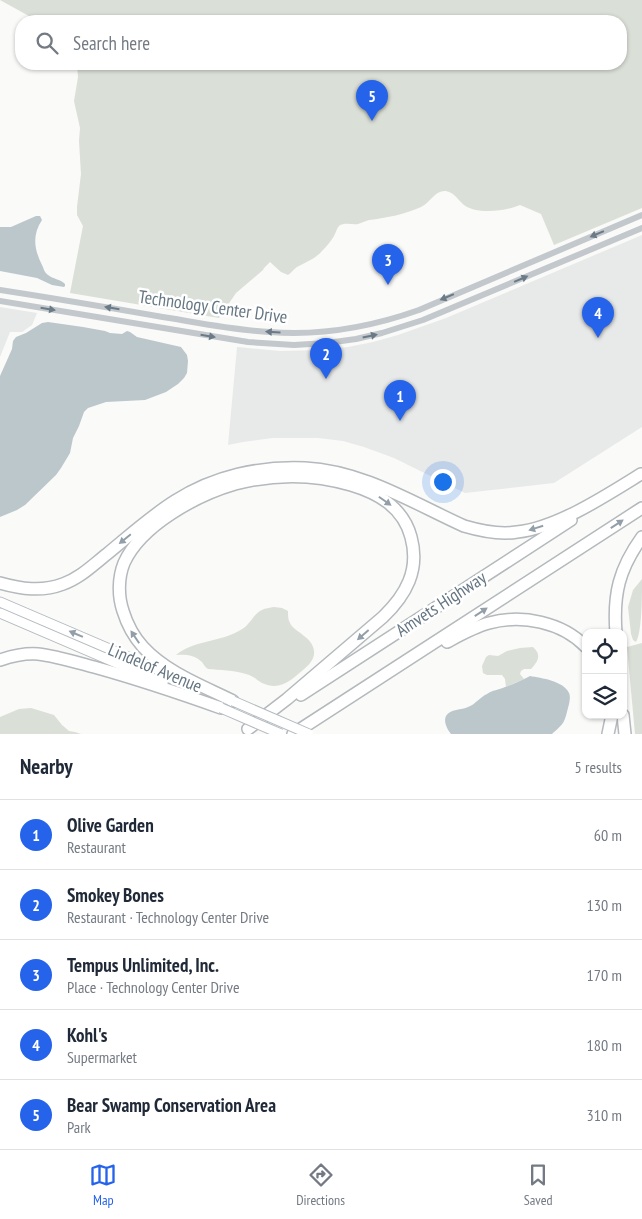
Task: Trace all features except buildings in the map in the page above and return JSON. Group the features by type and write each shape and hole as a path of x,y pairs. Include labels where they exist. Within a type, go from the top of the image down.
{"highway":[{"path":"0,583 23,589 38,589 54,587 69,582 176,500 205,485 256,470 304,468 345,474 379,486 464,526 476,530 501,533 520,532 546,525 579,510 642,474"},
{"name":"Amvets Highway","path":"244,732 642,474"},
{"path":"233,702 169,668 153,656 130,629 119,594 120,578 130,552 145,535 181,508 208,494 250,481 289,477 319,479 357,487 383,498 402,518 408,527 413,543 414,565 410,581 402,596 383,617 302,686 244,732"},
{"name":"Amvets Highway","path":"294,734 308,729 366,686 642,508"},
{"path":"616,629 615,608 618,585 626,562 642,537"},
{"path":"366,686 460,635 478,627 501,621 518,620 544,623 568,633 582,644"},
{"path":"0,660 26,654 38,654 57,658 133,678 221,708"},
{"path":"608,734 611,719"},
{"path":"623,719 625,734"}],"main road":[{"name":"Lindelof Avenue","path":"0,602 233,702 308,729"},
{"name":"Lindelof Avenue","path":"0,613 281,734"}],"street":[{"name":"Technology Center Drive","path":"0,290 249,330 294,333 332,331 386,320 419,310 642,215"},
{"name":"Technology Center Drive","path":"0,301 248,342 294,345 327,343 370,336 416,323 642,228"}],"shaded area":[{"path":"0,0 642,0 642,208 554,245 541,214 520,205 500,210 476,210 464,205 452,193 442,191 421,207 409,212 358,224 341,225 330,242 319,254 297,267 288,275 281,272 270,262 236,293 219,318 70,293 83,226 77,215 81,174 80,128 74,101 77,70 627,70 627,15 27,15"},
{"path":"40,216 42,220 35,237 39,259 46,273 63,282 65,284 64,287 52,285 37,278 0,271 0,227 11,227"},
{"path":"642,235 642,427 554,483 465,493 394,458 343,441 318,438 273,438 228,445 237,347 280,351 322,350 373,342 446,318"},
{"path":"0,307 37,313 32,325 22,332 10,332 0,357"},
{"path":"48,322 110,333 122,334 127,331 137,337 181,347 187,355 187,373 178,384 166,392 145,400 106,402 88,408 84,412 73,438 70,453 56,475 25,505 0,517 0,376 16,337 42,323"},
{"path":"642,579 641,622 636,642 631,634 628,607 633,590"},
{"path":"274,607 288,611 290,623 307,638 314,651 314,657 309,664 294,678 284,684 268,685 241,673 208,669 193,656 176,655 197,644 235,633 245,627 260,611"},
{"path":"642,643 642,734 635,734 627,647"},
{"path":"533,647 538,658 531,669 521,671 520,674 524,679 506,687 505,679 502,675 487,675 483,673 482,666 489,655 498,656 507,651"},
{"path":"530,676 557,683 569,693 569,703 564,720 552,734 451,734 445,723 445,718 448,714 471,706 489,693"},
{"path":"31,708 54,715 69,731 81,734 0,734 0,717 19,709"}],"place":[{"name":"Bear Swamp Conservation Area","path":"372,121"},
{"name":"Tempus Unlimited, Inc.","path":"388,285"},
{"name":"Kohl's","path":"598,338"},
{"name":"Smokey Bones","path":"326,379"},
{"name":"Olive Garden","path":"400,421"}]}
